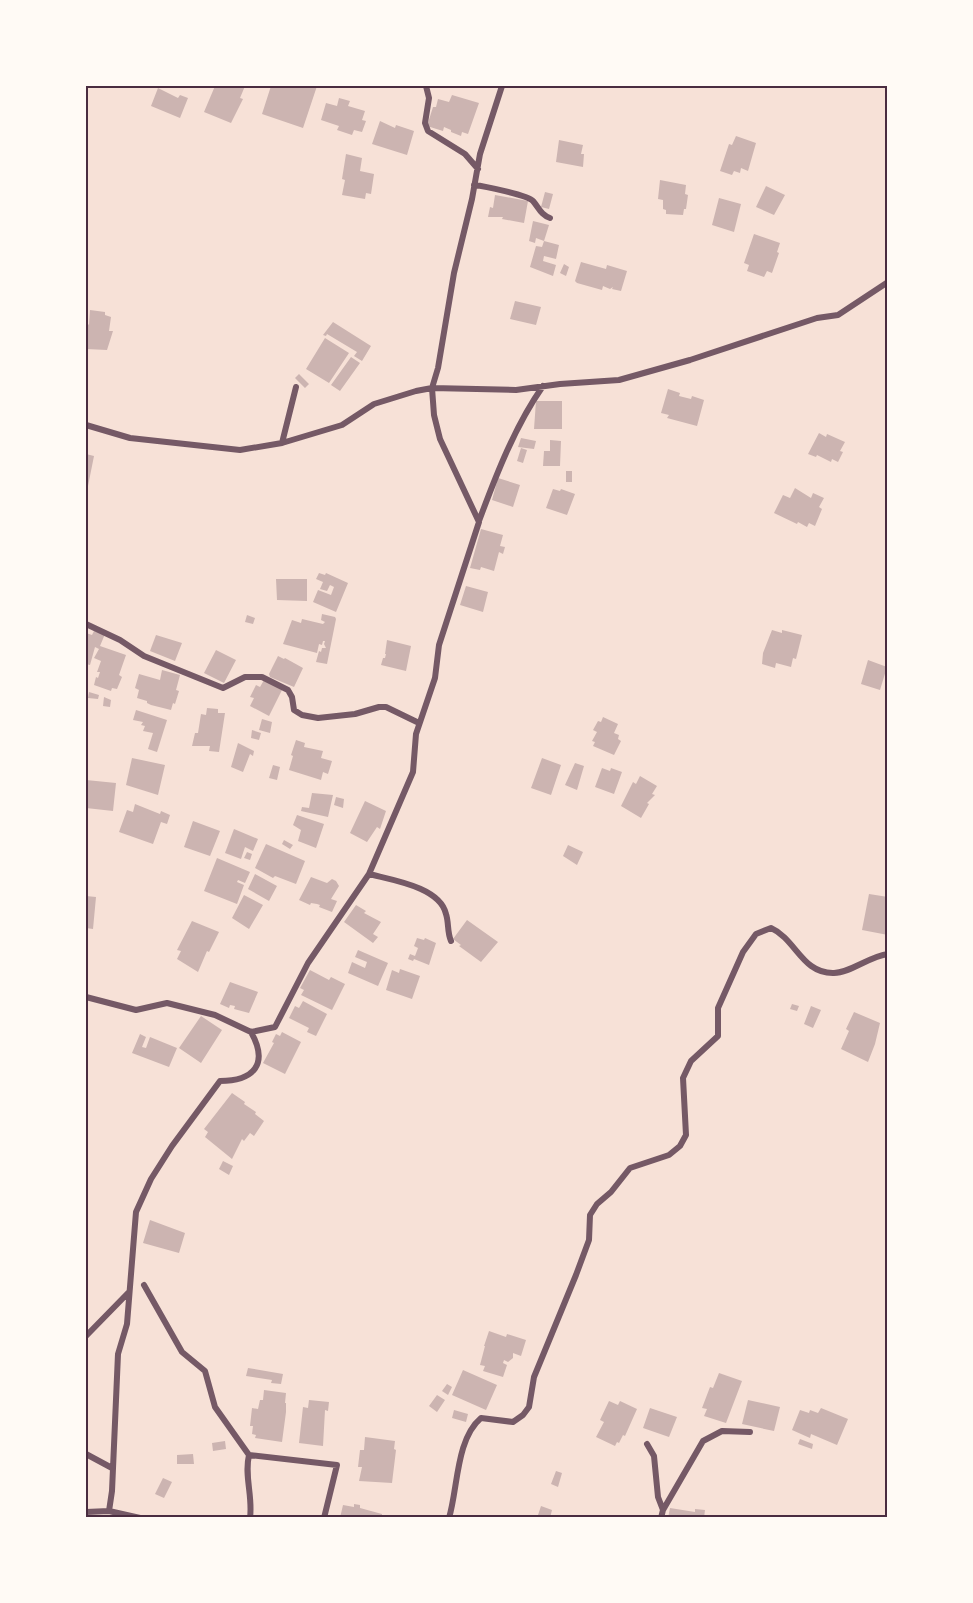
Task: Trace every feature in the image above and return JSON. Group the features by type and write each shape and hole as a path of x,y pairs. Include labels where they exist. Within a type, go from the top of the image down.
{"street":[{"path":"426,86 429,98 425,123 428,130 465,153 478,169"},
{"path":"479,522 440,439 434,415 432,388 438,368 454,273 480,154 502,86"},
{"path":"474,185 487,186 533,200 544,216 550,218"},
{"path":"86,425 130,438 166,444 240,450 282,443 342,425 374,404 432,388 516,390 619,381 817,318 838,315 888,282"},
{"path":"86,997 136,1010 167,1004 215,1015 251,1032 275,1027 308,963 369,874 413,772 416,734 435,678 439,645 479,522 502,463 530,404 543,386"},
{"path":"282,443 297,387"},
{"path":"86,624 120,640 144,656 224,688 245,677 262,676 288,690 292,697 294,710 302,715 318,718 339,716 386,707 419,723"},
{"path":"369,874 421,889 437,898 447,914 447,931 451,941"},
{"path":"449,1518 457,1471 474,1424 481,1418 513,1422 529,1407 534,1377 589,1240 590,1215 630,1168 669,1155 680,1146 686,1135 683,1078 691,1061 718,1036 718,1008 743,952 756,934 771,928 780,932 805,962 819,972 836,974 888,954"},
{"path":"109,1511 118,1354 127,1324 136,1212 151,1179 172,1146 220,1081 237,1081 252,1073 259,1061 259,1054 251,1032"},
{"path":"144,1286 182,1352 205,1371 215,1407 249,1455 247,1464 252,1506 250,1518"},
{"path":"86,1336 93,1331 101,1318 130,1292"},
{"path":"661,1518 663,1510 703,1442 722,1431 750,1432"},
{"path":"646,1444 654,1456 658,1497 663,1510"},
{"path":"86,1454 112,1468"},
{"path":"249,1455 337,1465 324,1518"},
{"path":"86,1512 109,1511 140,1518"}],"building":[{"path":"215,86 245,86 240,98 243,99 231,123 204,112"},
{"path":"271,86 317,86 303,128 262,114"},
{"path":"158,88 178,98 180,95 188,98 180,118 151,106"},
{"path":"452,95 479,103 468,134 462,132 461,136 444,127 443,131 427,126 438,99 449,102"},
{"path":"339,98 350,101 348,106 365,111 362,120 366,121 362,132 354,130 352,135 337,130 339,126 321,120 326,103 337,106"},
{"path":"380,121 395,128 396,125 414,131 407,155 372,144"},
{"path":"736,136 756,143 748,171 741,168 740,173 734,171 732,175 720,171 729,144 732,145"},
{"path":"559,140 583,145 581,154 584,154 583,167 556,162"},
{"path":"346,154 362,158 360,171 374,174 371,194 366,193 365,199 342,195"},
{"path":"660,180 686,185 685,194 688,195 683,215 666,214 666,210 663,209 663,200 658,199"},
{"path":"766,186 785,195 774,215 756,207"},
{"path":"545,192 553,194 549,209 541,207"},
{"path":"495,195 528,201 524,223 502,219 503,217 488,217 490,207 493,208"},
{"path":"719,198 741,204 734,232 712,225"},
{"path":"533,221 549,225 544,241 536,238 535,243 529,241"},
{"path":"754,234 780,243 772,273 767,271 764,277 747,271 749,265 744,263"},
{"path":"544,241 559,245 556,259 544,256 543,261 556,265 553,276 530,267 536,246 542,247"},
{"path":"581,262 606,269 607,265 627,271 621,291 612,289 613,287 610,289 603,286 602,290 577,283 575,281"},
{"path":"564,264 569,267 566,276 560,273"},
{"path":"515,301 541,307 536,325 510,319"},
{"path":"90,310 105,312 105,315 111,317 109,331 113,331 107,350 86,349"},
{"path":"333,322 371,346 362,361 354,356 357,352 327,334 323,335"},
{"path":"325,338 349,353 329,383 306,369"},
{"path":"351,357 360,363 340,391 331,385"},
{"path":"299,374 309,384 305,388 295,378"},
{"path":"668,389 680,393 679,396 691,399 692,396 704,400 697,426 667,418 669,415 661,413"},
{"path":"536,401 562,401 562,429 534,429"},
{"path":"819,433 845,442 838,462 832,459 831,462 817,455 816,457 808,454"},
{"path":"521,438 536,441 534,449 518,447"},
{"path":"550,440 561,441 560,466 543,466 544,451 550,451"},
{"path":"521,448 527,450 523,463 517,461"},
{"path":"86,454 94,456 88,486 86,485"},
{"path":"566,471 572,471 572,482 566,482"},
{"path":"498,478 520,485 513,507 492,500"},
{"path":"795,488 811,498 813,493 824,498 819,507 822,509 815,526 809,523 807,527 798,522 797,524 774,513 783,495 790,498"},
{"path":"553,489 575,494 567,515 546,508"},
{"path":"481,529 503,535 500,546 505,547 503,554 499,552 494,571 481,567 480,570 470,568"},
{"path":"319,573 325,575 326,573 348,583 336,612 313,602 318,590 331,595 334,587 330,585 327,591 320,589 323,582 316,579"},
{"path":"276,579 307,579 307,601 277,600"},
{"path":"466,586 488,592 483,612 460,605"},
{"path":"322,614 336,619 327,664 316,662 319,651 326,648 325,641 322,645 319,644 317,653 283,644 292,620 301,623 302,619 323,624 325,622 321,620"},
{"path":"247,615 255,618 253,624 245,622"},
{"path":"772,630 802,635 796,659 793,658 791,667 776,663 775,668 762,664 763,653"},
{"path":"94,631 105,634 100,646 126,655 117,689 112,688 111,691 94,685 100,672 97,672 101,661 94,658 99,649 95,647 90,665 86,664 86,633 92,635"},
{"path":"156,635 182,643 175,661 150,651"},
{"path":"387,640 411,646 406,671 381,665 386,654"},
{"path":"216,650 236,660 224,683 204,673"},
{"path":"278,656 303,668 294,687 270,677 269,674"},
{"path":"868,660 887,667 880,690 861,684"},
{"path":"162,670 180,675 176,690 179,691 171,710 151,705 137,698 139,690 135,688 139,674 160,680"},
{"path":"264,680 282,690 269,716 250,706 254,698 250,697 256,685 260,687"},
{"path":"89,692 99,695 98,699 88,698"},
{"path":"104,697 111,700 110,707 103,706"},
{"path":"207,708 218,709 218,713 225,713 219,752 209,751 210,746 192,746 195,733 198,733 201,714 206,715"},
{"path":"136,710 167,720 157,752 148,749 153,733 143,731 145,726 141,725 143,722 133,720"},
{"path":"603,717 618,724 614,733 619,735 618,739 621,741 614,755 593,746 595,742 592,741 597,732 593,730"},
{"path":"262,719 272,722 270,733 259,730"},
{"path":"252,730 261,733 259,740 251,738"},
{"path":"296,740 305,743 304,747 323,751 321,758 332,761 328,774 323,772 321,780 289,770"},
{"path":"238,743 254,751 253,756 250,754 243,772 231,767"},
{"path":"132,758 165,765 158,795 126,785"},
{"path":"542,758 561,765 551,795 531,788"},
{"path":"575,763 584,766 577,790 565,785"},
{"path":"273,765 280,767 277,780 269,778"},
{"path":"602,768 622,772 614,794 595,787"},
{"path":"640,776 657,786 652,794 655,795 647,803 649,804 641,818 621,806 633,782 636,784"},
{"path":"86,780 116,783 113,811 86,808 88,789 86,789"},
{"path":"312,793 333,795 328,817 301,811 302,807 309,808"},
{"path":"336,797 344,799 343,808 334,805"},
{"path":"365,801 386,811 380,829 377,827 367,842 350,833"},
{"path":"135,804 160,814 161,811 170,815 167,824 161,822 153,844 119,832 127,810 133,812"},
{"path":"297,815 324,824 316,848 298,841 301,830 293,825"},
{"path":"193,821 220,831 210,856 184,847"},
{"path":"234,829 258,839 253,851 245,847 241,859 225,853"},
{"path":"284,840 293,845 290,849 282,844"},
{"path":"266,844 305,861 296,884 275,876 273,878 255,868"},
{"path":"568,845 583,852 577,865 563,856"},
{"path":"247,852 252,854 250,860 244,858"},
{"path":"217,858 250,872 245,883 238,880 237,882 244,885 237,904 204,891"},
{"path":"255,874 277,886 269,901 248,889"},
{"path":"311,877 327,883 332,879 339,886 331,899 337,901 332,912 319,907 320,905 311,903 310,905 299,900"},
{"path":"869,894 888,897 888,935 862,930"},
{"path":"244,895 263,905 249,929 232,918"},
{"path":"86,896 96,897 93,929 86,928"},
{"path":"356,905 366,911 364,913 381,922 373,934 378,937 373,943 344,922"},
{"path":"467,920 498,942 481,962 453,939"},
{"path":"192,921 219,932 198,972 177,959 181,951 177,950"},
{"path":"417,938 424,940 425,938 436,943 429,965 408,959 410,954 415,956 418,948 414,946"},
{"path":"358,950 388,963 378,986 348,973 352,962 365,968 367,962 355,957"},
{"path":"400,969 420,976 412,999 386,990 392,970 399,973"},
{"path":"310,970 329,980 331,977 345,984 332,1010 301,995 304,990 300,988"},
{"path":"230,982 258,992 249,1013 234,1009 235,1006 230,1005 229,1008 220,1004"},
{"path":"303,1001 327,1014 316,1036 307,1032 309,1028 289,1018 295,1006 299,1008"},
{"path":"792,1004 799,1006 797,1011 790,1009"},
{"path":"811,1006 821,1010 813,1028 804,1024"},
{"path":"854,1012 880,1023 868,1062 841,1049 849,1031 846,1029"},
{"path":"201,1016 222,1030 201,1063 179,1048"},
{"path":"282,1032 301,1042 285,1074 263,1063 274,1043 272,1042 276,1034 280,1036"},
{"path":"140,1034 146,1037 142,1047 146,1048 150,1037 177,1048 169,1067 132,1053"},
{"path":"232,1093 264,1121 254,1136 250,1133 244,1141 242,1139 232,1159 205,1137 208,1132 204,1129"},
{"path":"223,1161 233,1166 229,1175 219,1169"},
{"path":"150,1220 185,1233 179,1253 143,1243"},
{"path":"489,1331 506,1337 507,1334 526,1340 521,1356 513,1353 513,1358 508,1362 504,1360 503,1363 507,1365 503,1377 483,1371 485,1366 480,1365"},
{"path":"248,1368 283,1374 281,1384 271,1383 272,1380 246,1376"},
{"path":"463,1370 497,1385 486,1410 452,1395"},
{"path":"719,1373 742,1381 726,1423 704,1416 707,1409 702,1408 710,1387 713,1388"},
{"path":"447,1384 452,1387 448,1395 442,1391"},
{"path":"264,1390 286,1393 282,1442 255,1438 256,1435 252,1434 253,1426 250,1426 252,1408 258,1409 260,1400 263,1400"},
{"path":"437,1395 445,1400 437,1412 429,1406"},
{"path":"309,1400 329,1402 328,1411 325,1410 323,1446 299,1443 303,1407 308,1408"},
{"path":"748,1400 780,1407 774,1431 742,1424"},
{"path":"609,1401 618,1405 620,1401 637,1409 625,1436 623,1435 615,1446 596,1437 604,1422 600,1420"},
{"path":"650,1408 677,1417 669,1437 643,1428"},
{"path":"821,1408 848,1419 837,1445 811,1434 810,1438 792,1430 800,1410 818,1413"},
{"path":"454,1410 468,1414 466,1422 452,1418"},
{"path":"365,1437 395,1441 392,1483 359,1481 362,1467 358,1467 360,1450 364,1450"},
{"path":"800,1439 813,1444 812,1449 798,1444"},
{"path":"225,1441 226,1449 213,1451 212,1443"},
{"path":"193,1454 194,1464 177,1464 177,1455"},
{"path":"556,1471 562,1473 558,1487 551,1484"},
{"path":"163,1478 172,1482 164,1498 155,1494"},
{"path":"354,1504 382,1514 382,1518 340,1518 343,1505 354,1507"},
{"path":"541,1506 552,1510 550,1518 537,1518"},
{"path":"670,1508 695,1512 695,1509 705,1510 704,1518 668,1518"}]}
